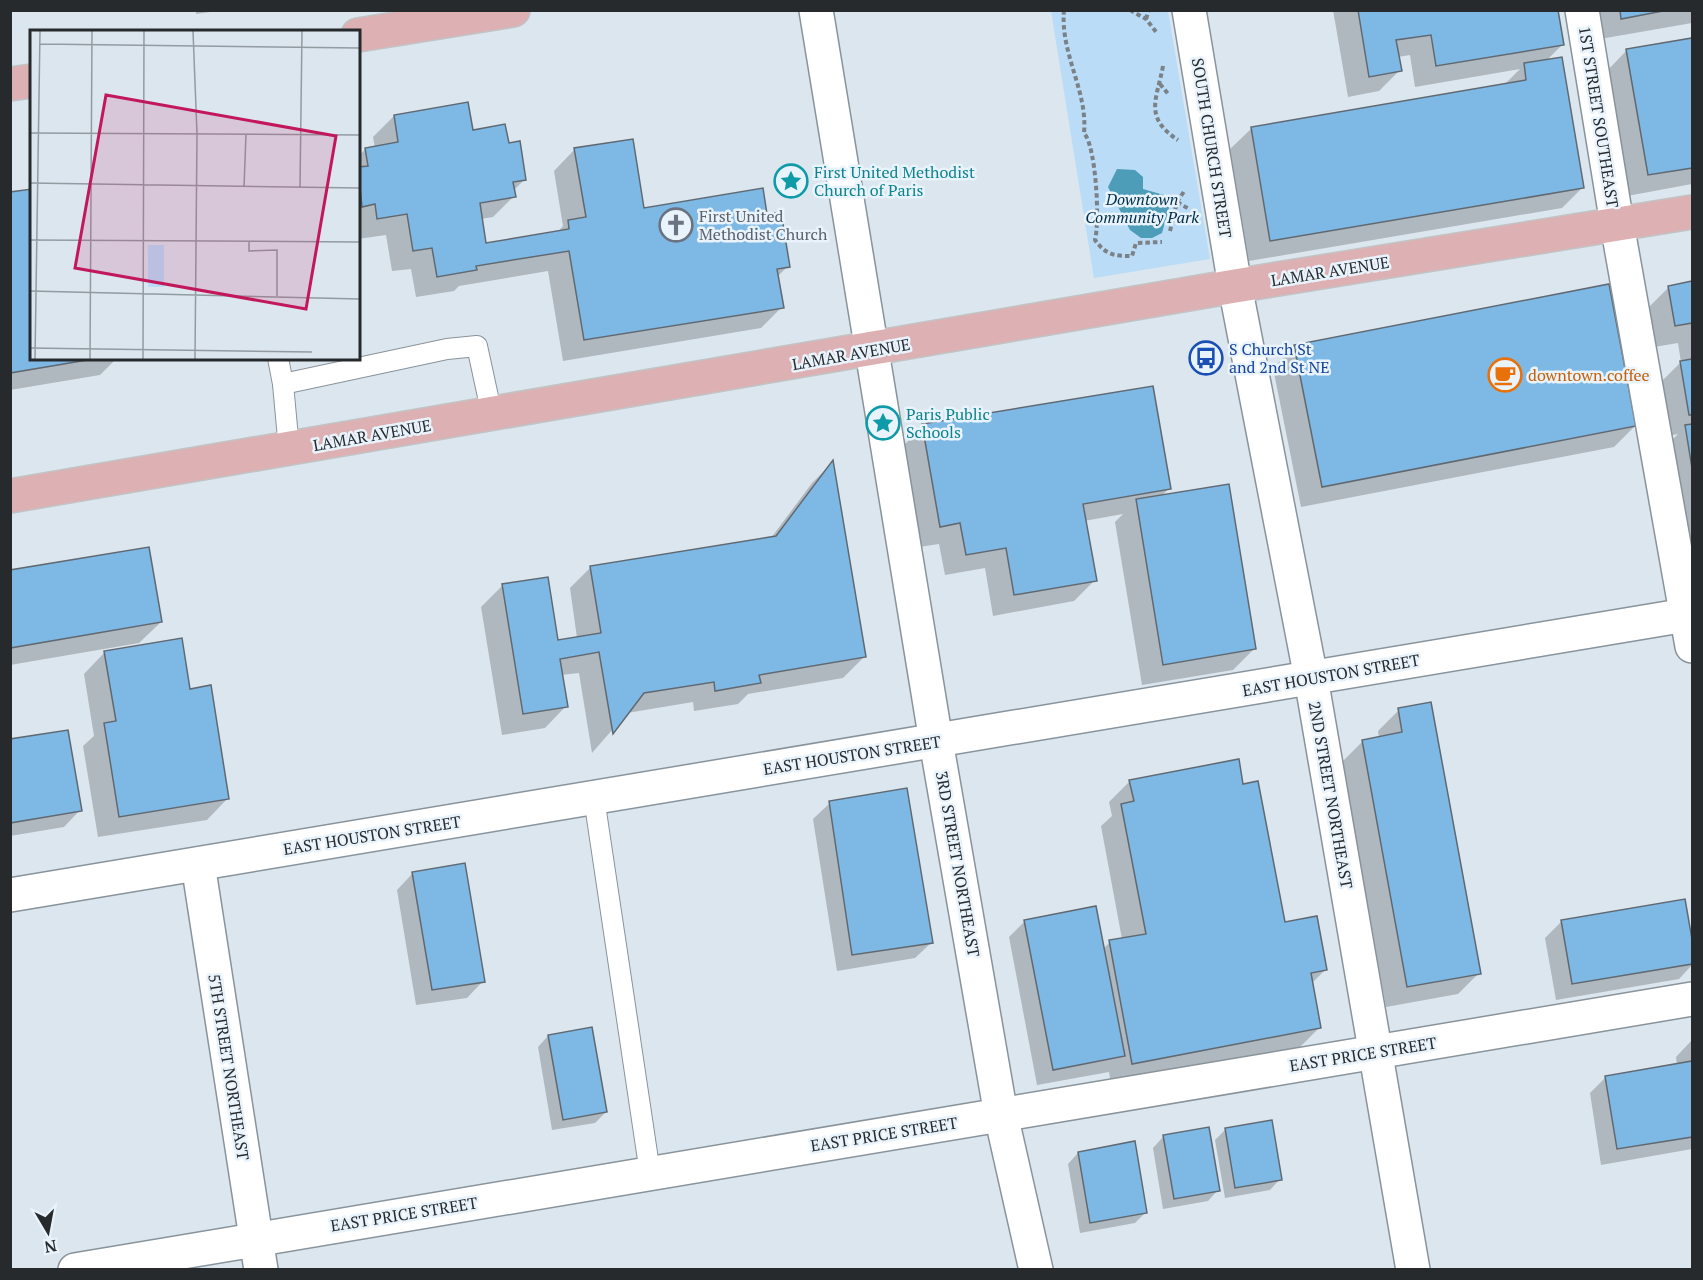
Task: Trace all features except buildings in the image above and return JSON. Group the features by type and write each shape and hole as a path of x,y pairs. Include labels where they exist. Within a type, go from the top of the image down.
{"main road":[{"path":"360,35 513,10"},
{"path":"10,84 30,81"},
{"name":"LAMAR AVENUE","path":"10,496 873,350 1235,286 1692,212"}],"street":[{"name":"3RD STREET NORTHEAST","path":"816,10 936,741 1001,1115 1036,1269"},
{"name":"SOUTH CHURCH STREET","path":"1190,10 1235,286"},
{"name":"1ST STREET SOUTHEAST","path":"1582,10 1617,224 1691,625"},
{"name":"2ND STREET NORTHEAST","path":"1235,286 1311,678 1413,1269"},
{"name":"EAST HOUSTON STREET","path":"10,895 1311,678 1691,625"},
{"name":"5TH STREET NORTHEAST","path":"198,864 259,1254"},
{"name":"EAST PRICE STREET","path":"75,1269 259,1254 650,1173 1692,999"}],"lane":[{"path":"283,384 447,349 477,346 492,415"},
{"path":"278,360 289,449"},
{"path":"594,798 650,1173"}],"path":[{"path":"1064,10 1065,46 1085,115 1083,133 1090,139 1093,156 1098,228 1095,240 1104,252 1114,256 1132,256 1136,243 1162,242"},
{"path":"1130,10 1146,19 1160,37"},
{"path":"1146,19 1149,10"},
{"path":"1165,60 1153,104 1162,127 1184,148"},
{"path":"1170,231 1177,202 1187,181"},
{"path":"1177,202 1191,210"}],"green space":[{"name":"Downtown Community Park","path":"1051,11 1168,11 1210,259 1094,278"}],"shaded area":[{"path":"1117,169 1135,170 1143,177 1143,189 1164,195 1169,208 1162,233 1152,238 1141,238 1130,230 1108,187"}],"place":[{"name":"First United Methodist Church of Paris","path":"791,181"},
{"name":"First United Methodist Church","path":"676,225"},
{"name":"S Church St and 2nd St NE","path":"1206,358"},
{"name":"downtown.coffee","path":"1505,375"},
{"name":"Paris Public Schools","path":"883,423"}]}
